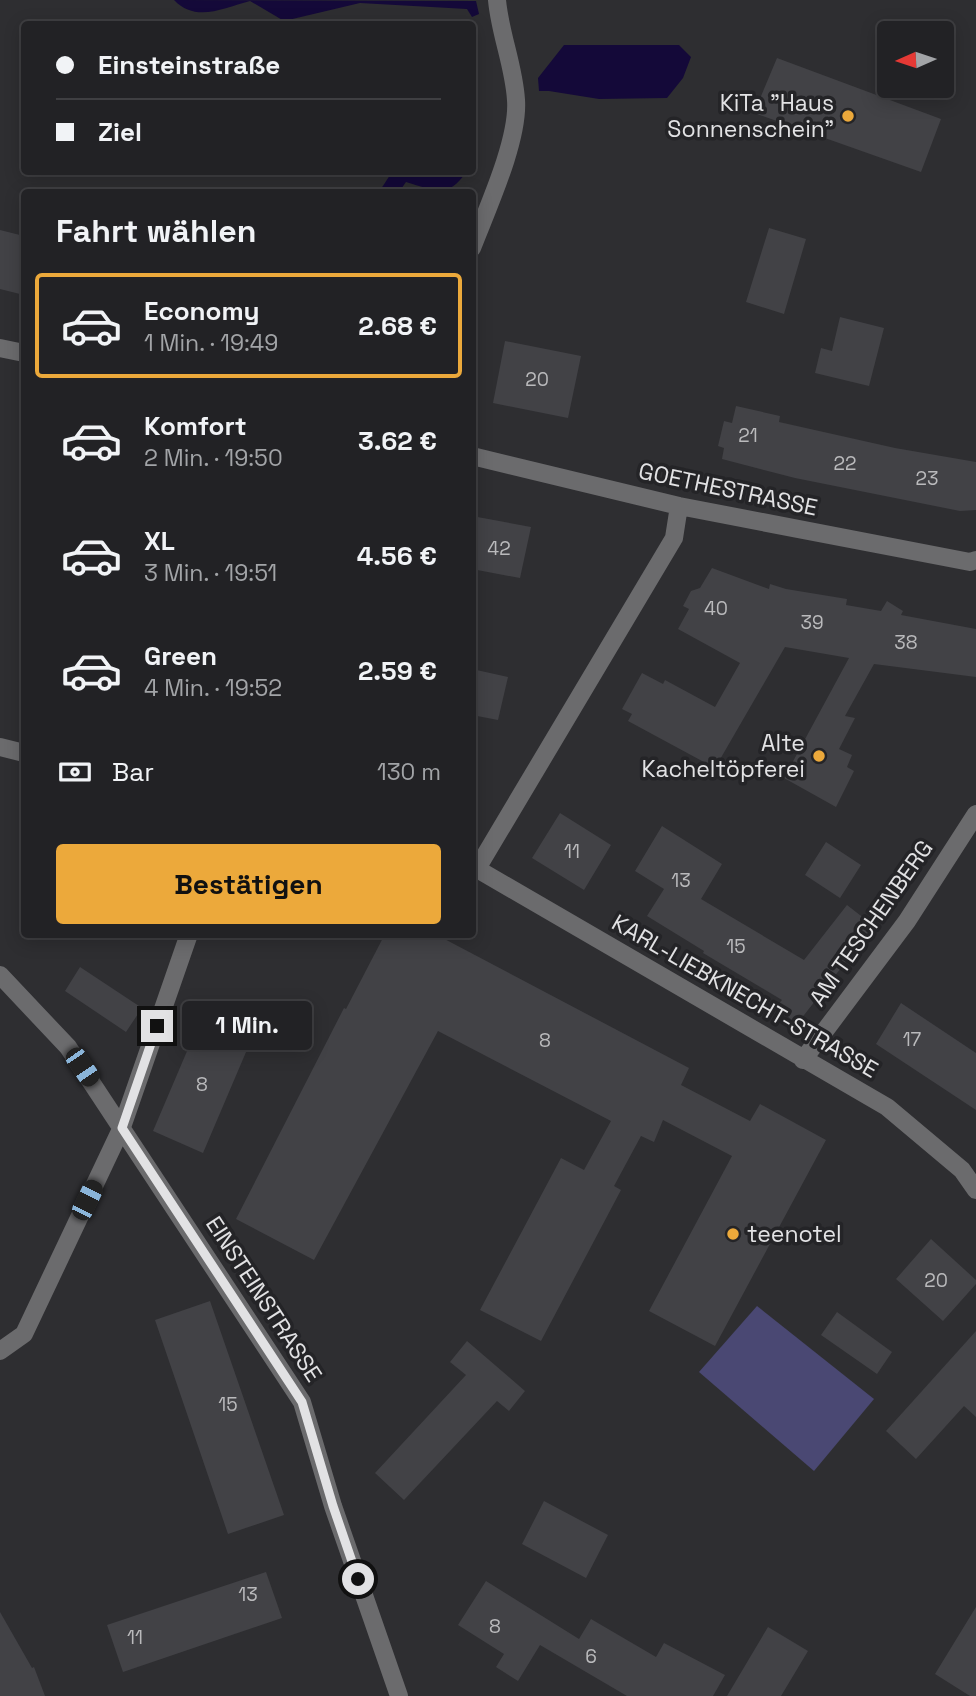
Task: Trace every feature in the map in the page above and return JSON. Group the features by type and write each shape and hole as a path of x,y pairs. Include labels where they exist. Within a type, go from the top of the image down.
{"street":[{"path":"476,237 511,141 516,118 513,76 499,24 497,0"},
{"path":"0,348 21,353"},
{"name":"GOETHESTRASSE","path":"476,457 679,506 970,562 976,560"},
{"path":"476,864 674,538 679,506"},
{"path":"0,747 21,752"},
{"name":"AM TESCHENBERG","path":"803,1059 906,921 976,814"},
{"name":"KARL-LIEBKNECHT-STRASSE","path":"476,867 887,1107 962,1170 976,1190"},
{"path":"0,1351 24,1334 122,1128 188,938"},
{"name":"EINSTEINSTRASSE","path":"0,975 68,1047 302,1402 333,1506 399,1696"}],"shaded area":[{"path":"174,0 476,1 479,14 472,17 467,9 360,3 284,21 250,1 220,10 201,12 182,7"},
{"path":"564,45 679,45 691,57 683,78 667,98 599,99 539,91 538,78"},
{"path":"390,175 464,175 447,189 432,189 406,182 401,189 381,189"},
{"path":"757,1306 874,1399 814,1471 699,1372"}],"building":[{"name":"KiTa \"Haus Sonnenschein\"","path":"777,58 877,95 877,98 885,98 941,119 921,172 754,113"},
{"path":"769,228 806,239 784,314 746,302"},
{"path":"0,230 21,235 21,294 0,289"},
{"path":"840,317 884,328 869,386 815,373 821,348 832,351"},
{"path":"505,341 581,356 568,418 493,403"},
{"path":"736,406 780,416 779,422 895,448 976,462 976,510 960,511 795,478 722,459 724,448 718,446 724,421 732,423"},
{"path":"476,517 531,527 520,578 476,570"},
{"path":"712,568 769,589 770,584 847,599 846,605 881,611 887,601 903,611 901,615 976,629 976,677 874,664 845,716 855,718 839,749 852,755 847,767 854,771 836,807 784,778 849,658 785,647 715,768 628,721 632,714 622,709 642,673 663,684 665,680 715,707 740,663 678,629 689,609 683,606 691,591 700,588"},
{"path":"476,670 508,677 498,720 476,716"},
{"path":"560,813 611,845 584,890 532,858"},
{"path":"662,826 722,864 701,899 804,960 847,905 874,926 797,1024 776,1007 782,1000 647,916 664,889 635,871"},
{"path":"826,842 861,865 840,898 805,875"},
{"path":"383,938 443,938 689,1068 681,1085 750,1121 760,1104 826,1140 715,1346 649,1311 732,1156 663,1120 654,1142 641,1136 614,1186 621,1190 541,1341 480,1310 561,1158 584,1170 611,1121 438,1031 314,1260 236,1219 344,1008 346,1009"},
{"path":"80,967 142,1008 126,1032 65,991"},
{"path":"901,1003 976,1053 976,1110 876,1044"},
{"path":"202,1016 252,1038 203,1153 153,1131"},
{"path":"931,1239 976,1280 976,1284 943,1321 896,1279"},
{"path":"210,1301 284,1515 228,1534 155,1320"},
{"path":"837,1312 892,1352 877,1374 821,1335"},
{"path":"976,1331 976,1417 964,1406 916,1459 886,1431"},
{"path":"467,1341 525,1391 509,1411 497,1401 404,1500 375,1473 466,1375 450,1362"},
{"path":"544,1501 608,1535 586,1578 522,1544"},
{"path":"266,1572 282,1618 123,1672 107,1625"},
{"path":"486,1581 579,1639 591,1619 656,1657 664,1643 725,1675 713,1696 627,1696 540,1645 518,1681 496,1667 504,1654 458,1625"},
{"path":"976,1607 976,1696 970,1696 935,1674"},
{"path":"0,1612 32,1668 34,1667 45,1696 0,1696"},
{"path":"768,1627 808,1651 781,1696 727,1696"}],"place":[{"name":"KiTa \"Haus Sonnenschein\"","path":"848,116"},
{"name":"Alte Kacheltöpferei","path":"819,756"},
{"name":"teenotel","path":"733,1234"}],"route":[{"path":"157,1026 122,1128 302,1402 358,1579"}]}
